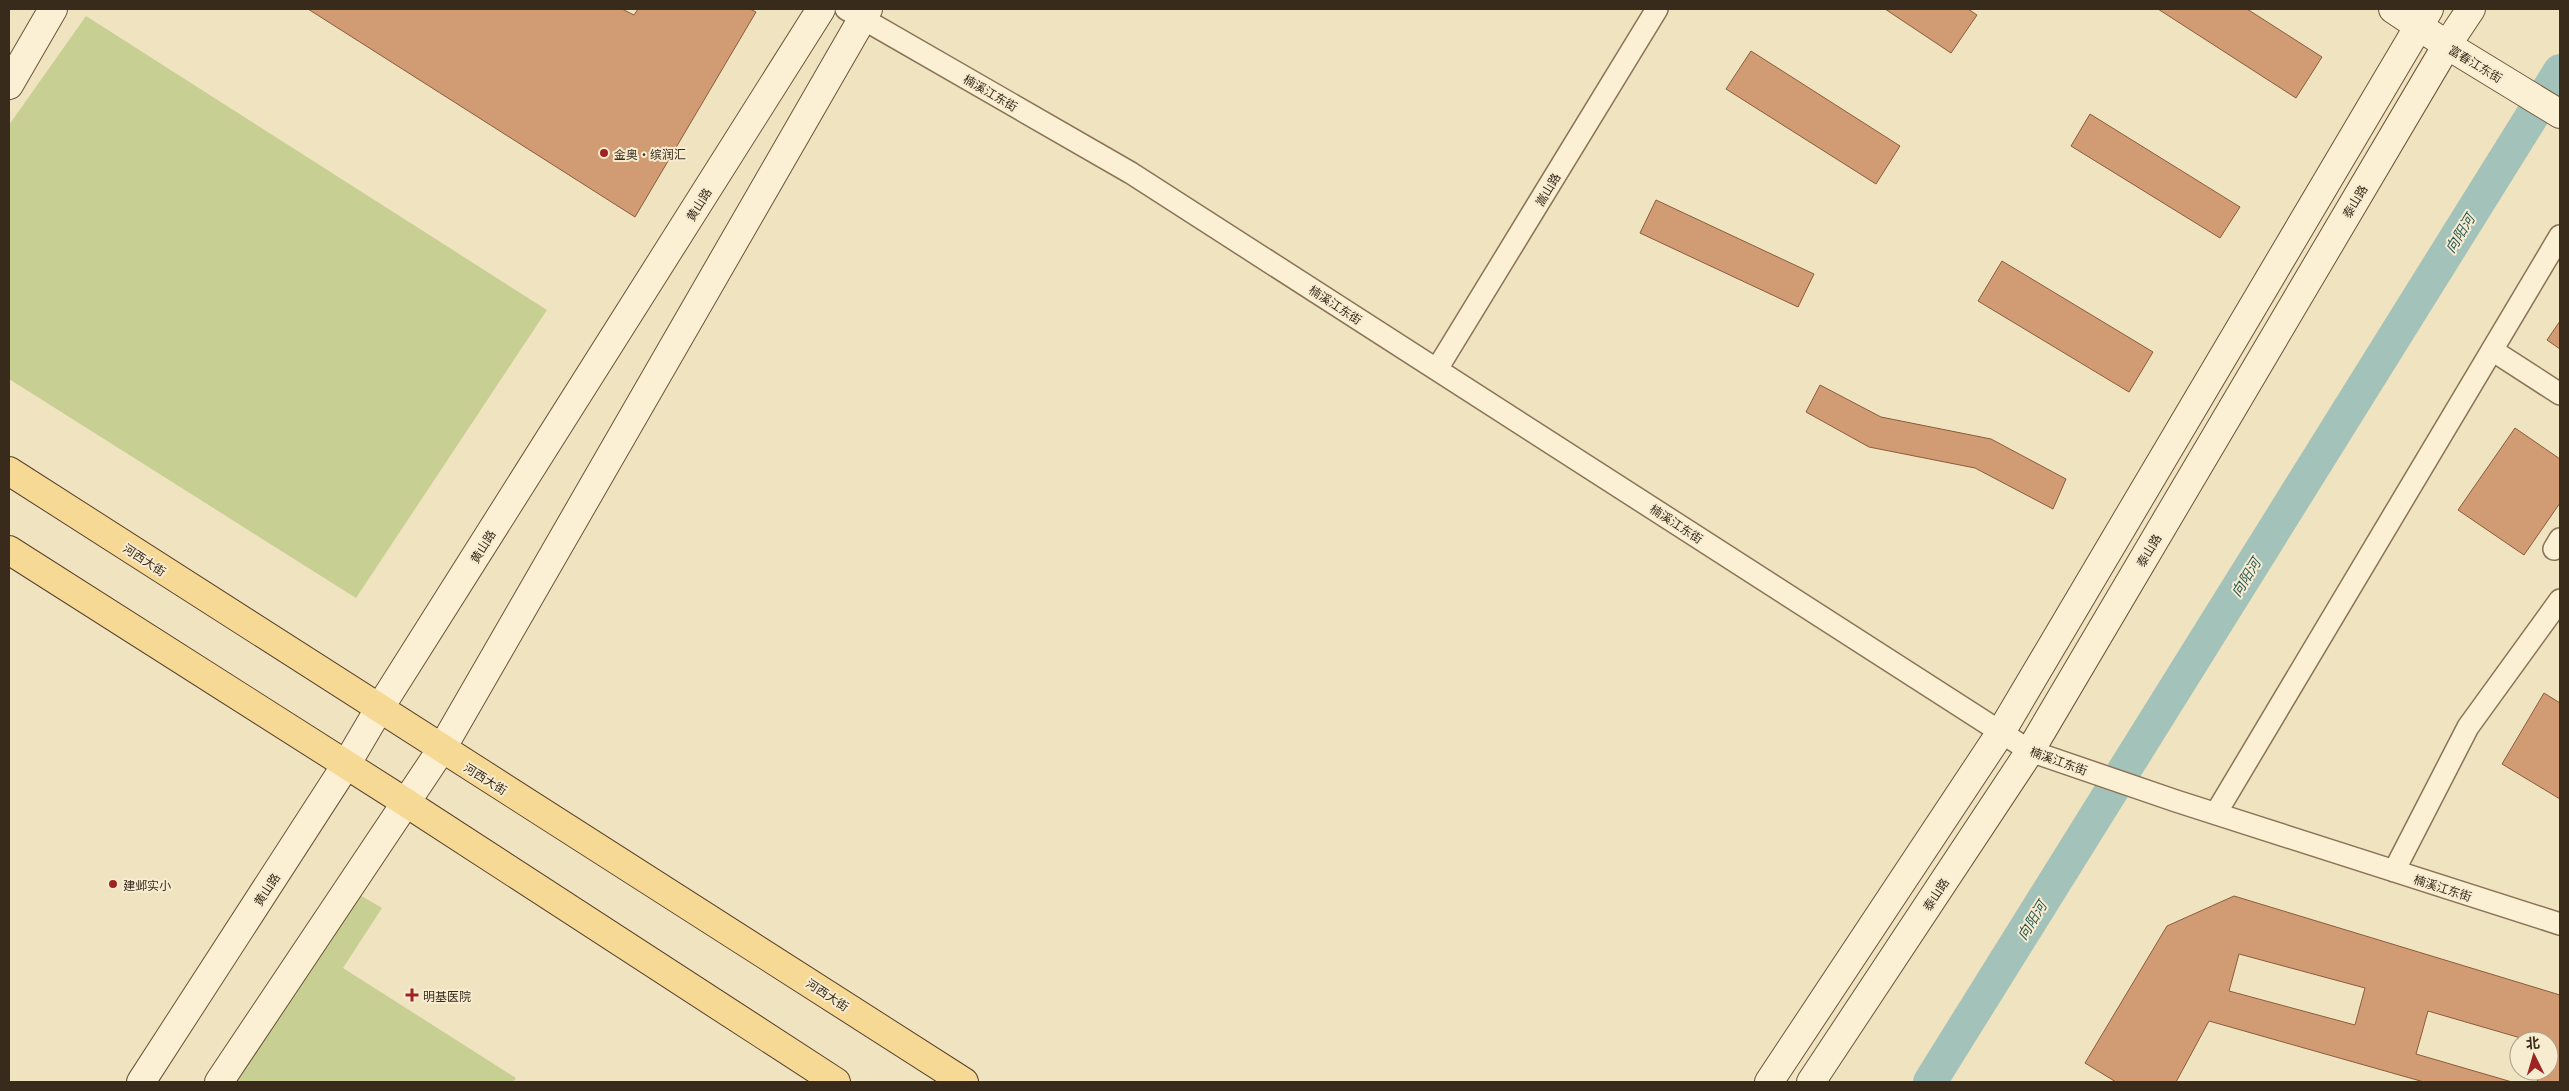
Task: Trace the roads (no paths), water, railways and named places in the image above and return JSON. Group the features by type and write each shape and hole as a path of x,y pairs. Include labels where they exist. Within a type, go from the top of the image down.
{"main road":[{"name":"河西大街","path":"9,471 379,708 441,750 666,890 964,1082"},
{"path":"9,550 405,802 836,1082"}],"street":[{"path":"9,85 53,9"},
{"name":"黄山路","path":"141,1082 346,765 379,708 821,9"},
{"name":"嵩山路","path":"1437,369 1657,9"},
{"name":"富春江东街","path":"2393,9 2424,17 2447,45 2560,114"},
{"name":"泰山路","path":"1811,1082 2030,750 2447,45 2471,9"},
{"path":"219,1082 441,750 859,12"},
{"name":"楠溪江东街","path":"859,12 1131,173 2030,750 2176,800 2560,924"},
{"path":"1769,1082 2001,732 2424,17"},
{"path":"2216,813 2560,236"},
{"path":"2492,350 2560,394"},
{"path":"2394,871 2468,727 2560,600"}],"waterway":[{"name":"向阳河","path":"1930,1082 2560,71"}],"place":[{"name":"金奥·缤润汇","path":"604,153"},
{"name":"建邺实小","path":"113,884"},
{"name":"明基医院","path":"412,995"}]}
